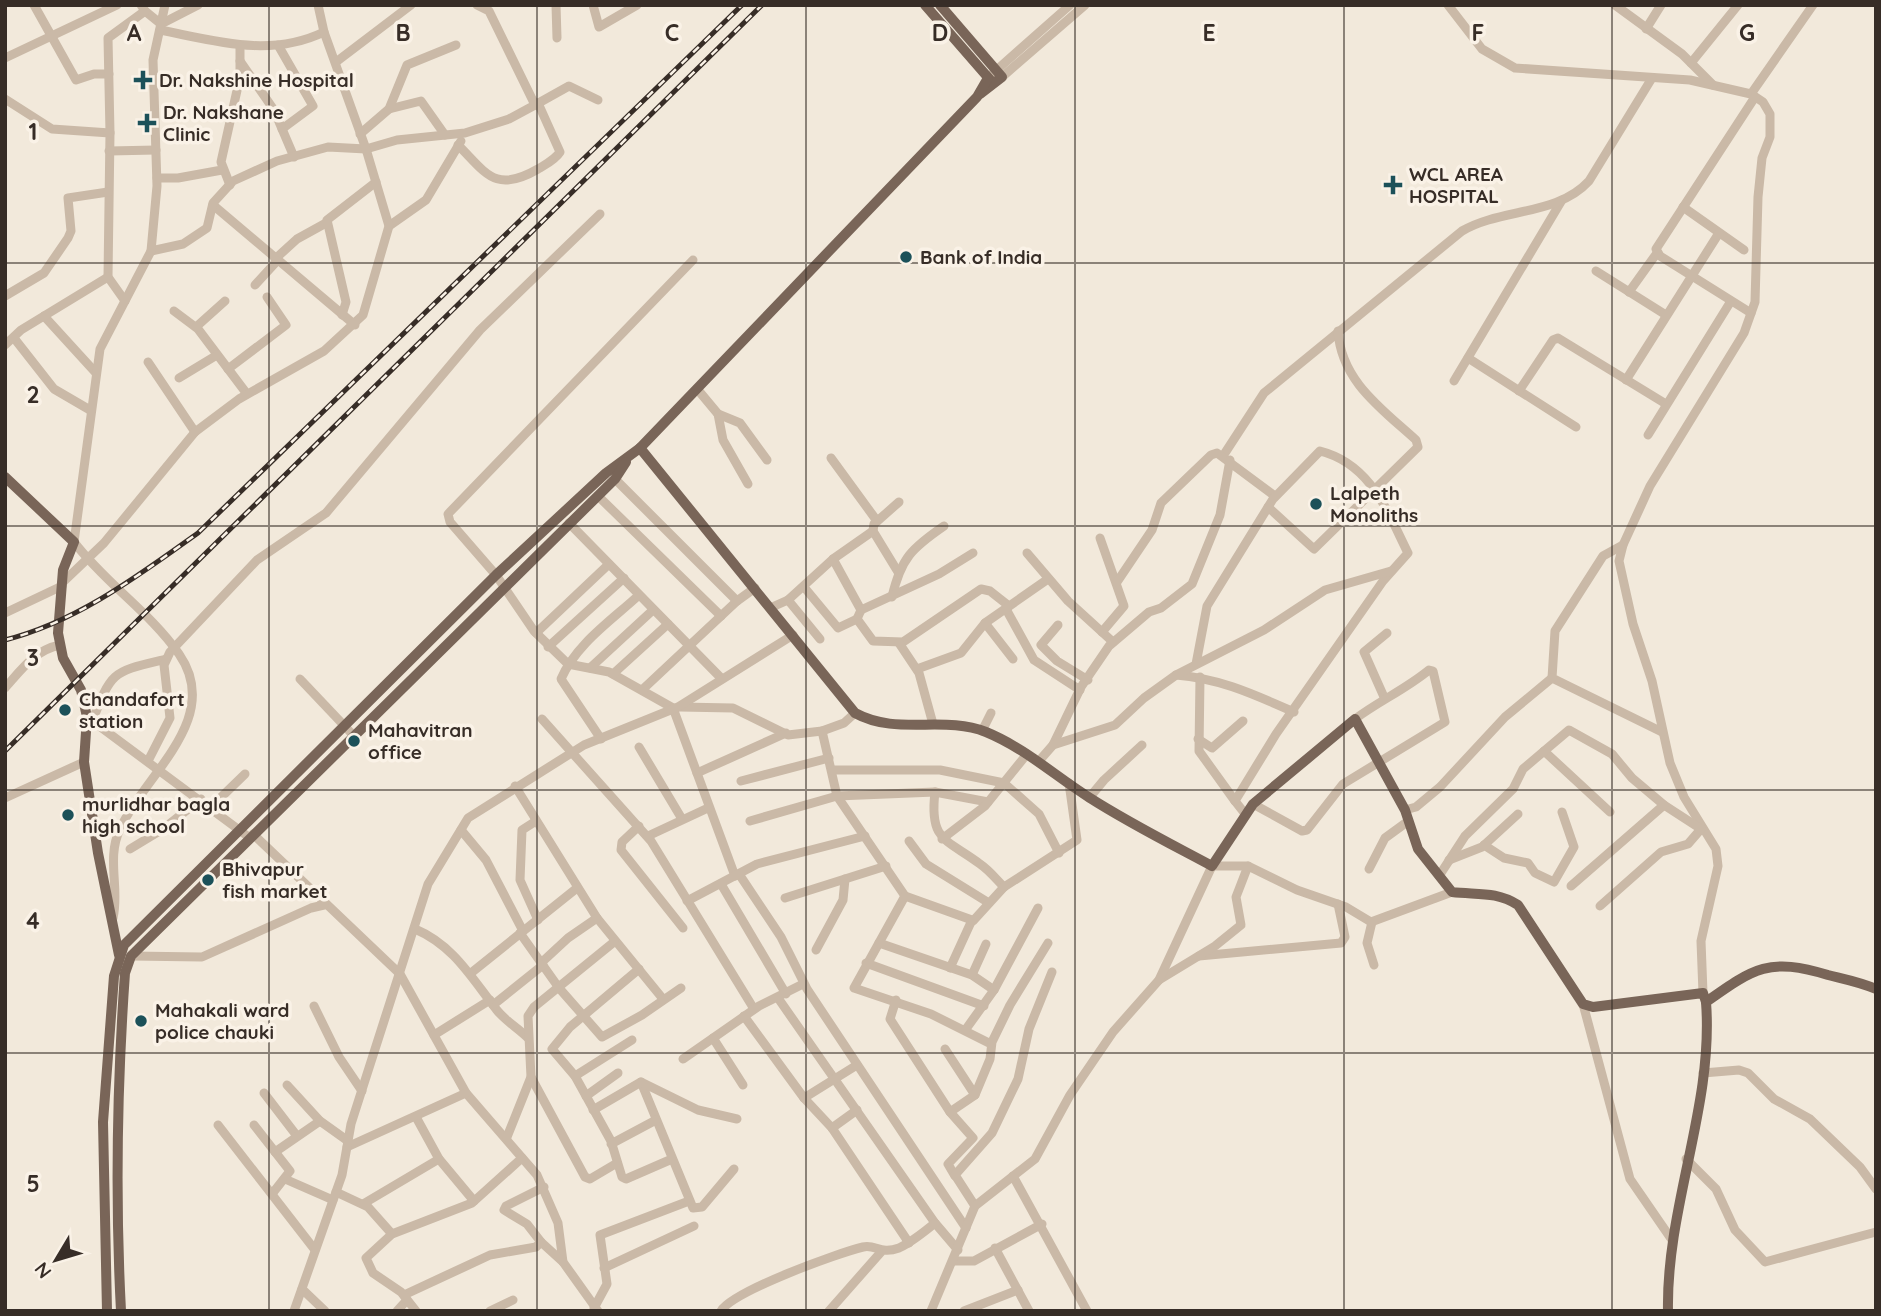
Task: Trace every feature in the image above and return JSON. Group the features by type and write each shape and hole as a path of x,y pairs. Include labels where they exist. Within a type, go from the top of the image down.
{"main road":[{"path":"925,5 995,77"},
{"path":"940,5 995,77"},
{"path":"118,954 130,938 354,736 615,480 628,460 698,390 995,77"},
{"path":"640,448 855,713 872,722 897,726 964,726 982,731 1039,761 1090,798 1212,866 1253,804 1356,719 1405,810 1418,849 1439,876 1452,892 1482,892 1505,897 1518,905 1583,1004 1593,1007 1704,997 1740,978 1778,965 1798,965 1876,989"},
{"path":"121,1311 116,1202 117,1098 125,973 131,956 248,834 345,727 496,575 606,473 628,460"},
{"path":"5,477 74,542 63,570 58,633 63,658 80,690 89,720 84,762 118,954 103,1129 107,1311"},
{"path":"118,954 131,956"},
{"path":"1668,1311 1672,1240 1686,1159 1702,1093 1704,997"}],"street":[{"path":"34,5 76,80 80,81 94,74 109,74"},
{"path":"5,58 117,5"},
{"path":"112,923 115,907 114,849 119,830 180,741 193,701 189,677 174,648 74,542 100,349 151,251 157,178 153,60 165,5"},
{"path":"160,27 198,5"},
{"path":"5,614 62,584 104,543 195,432 247,394 324,351 363,315 389,226 366,149 324,32 318,5"},
{"path":"335,62 398,8 411,5"},
{"path":"458,145 473,164 493,179 523,177 556,158 560,152 489,11 477,5"},
{"path":"489,11 499,5"},
{"path":"556,5 557,38"},
{"path":"593,5 599,27 638,5"},
{"path":"995,77 1070,5"},
{"path":"995,77 1085,5"},
{"path":"1448,5 1482,49 1515,68 1713,85 1753,95 1770,114 1772,124 1762,158 1758,197 1758,278 1751,313 1744,333 1650,486 1623,545 1619,561 1676,782 1716,849 1718,866 1701,941 1704,997"},
{"path":"1615,5 1691,63 1713,85"},
{"path":"1646,29 1661,5"},
{"path":"1691,63 1738,5"},
{"path":"1629,292 1657,253 1658,245 1813,5"},
{"path":"125,301 108,277 110,133 107,38 143,8 160,27 240,46 278,45 307,40 324,32"},
{"path":"278,45 313,106 282,129"},
{"path":"389,109 407,65 456,45"},
{"path":"230,185 222,170 240,77 240,46"},
{"path":"240,60 274,110 294,157"},
{"path":"1039,761 1052,745 1080,690 1111,644 1149,612 1161,608 1192,584 1220,515 1226,458 1260,397 1462,231 1479,223 1562,200 1580,191 1589,181 1652,78"},
{"path":"151,251 183,244 207,228 213,205 230,185 277,161 328,147 366,149 397,140 465,133 509,119 569,86 598,100"},
{"path":"5,99 52,129 110,133"},
{"path":"360,134 389,109 421,101 445,135"},
{"path":"5,112 15,107"},
{"path":"389,226 426,200 465,133"},
{"path":"109,151 156,150"},
{"path":"157,178 178,178 222,170"},
{"path":"255,285 297,239 327,223 330,217 376,182"},
{"path":"8,292 44,273 70,235 68,198 108,192"},
{"path":"1454,381 1562,200"},
{"path":"213,205 355,325"},
{"path":"1683,207 1744,250"},
{"path":"148,761 170,718 166,659 174,648 257,560 326,513 480,330 600,214"},
{"path":"327,223 346,304 342,315"},
{"path":"1626,380 1719,233"},
{"path":"1657,253 1751,313"},
{"path":"693,260 449,512 450,522 496,575 536,633 568,664 613,674 676,707 733,708 786,733"},
{"path":"1596,271 1666,315"},
{"path":"90,410 54,389 9,341 108,277"},
{"path":"228,369 286,325 267,297"},
{"path":"196,327 225,301"},
{"path":"1648,435 1731,301"},
{"path":"174,311 196,327 247,394"},
{"path":"44,316 96,373"},
{"path":"1268,507 1312,549 1416,451 1418,444 1358,386 1339,351 1338,331"},
{"path":"1519,391 1555,338 1666,404"},
{"path":"179,378 217,355"},
{"path":"1468,358 1576,427"},
{"path":"148,362 195,432"},
{"path":"698,390 718,414 740,423 767,460"},
{"path":"718,414 723,440 748,484"},
{"path":"1196,664 1205,610 1275,496 1320,451 1337,455 1377,490 1408,554 1393,570 1276,734 1235,801"},
{"path":"1117,582 1152,530 1161,503 1211,455 1226,458 1275,496"},
{"path":"831,458 877,521"},
{"path":"615,480 737,601"},
{"path":"598,496 721,616"},
{"path":"770,608 788,600 833,559 873,531 877,521 899,502"},
{"path":"569,523 721,678"},
{"path":"891,597 898,572 912,548 944,526"},
{"path":"873,531 898,572"},
{"path":"1100,538 1124,608 1101,632"},
{"path":"1405,810 1416,807 1440,787 1506,717 1552,678 1555,631 1603,556 1623,545"},
{"path":"804,587 838,628 891,597 939,574 973,552"},
{"path":"1027,553 1048,579 1111,644"},
{"path":"833,559 873,641 899,643 981,589 990,591 1008,607 1034,660 1080,690"},
{"path":"536,633 609,564"},
{"path":"1052,745 1115,725 1147,696 1176,675 1264,630 1325,590 1393,570"},
{"path":"548,647 624,578"},
{"path":"917,670 961,653 985,623 1048,579"},
{"path":"642,690 737,601 755,588"},
{"path":"601,738 562,682 568,664 639,595"},
{"path":"788,600 820,639"},
{"path":"590,668 653,610"},
{"path":"985,623 1013,659"},
{"path":"613,674 668,624"},
{"path":"1058,625 1041,645 1057,662 1087,680"},
{"path":"1384,697 1364,652 1387,633"},
{"path":"294,1311 334,1196 362,1091 428,884 468,818 515,786 601,738 676,707 793,635"},
{"path":"899,643 917,670 933,724"},
{"path":"5,688 33,657 45,648 60,645"},
{"path":"166,659 125,669 111,678 89,720 248,834 400,974 466,1093 507,1137 544,1187 558,1223 564,1262"},
{"path":"1253,804 1305,831 1341,786 1379,760 1445,722 1432,670 1400,691 1384,697 1356,719"},
{"path":"1176,675 1200,677 1238,687 1294,712"},
{"path":"1200,677 1199,751 1246,815"},
{"path":"1552,678 1661,732"},
{"path":"300,679 354,736"},
{"path":"676,707 708,808 737,875 780,937 803,984 966,1228"},
{"path":"696,774 786,733 822,731 844,723 855,713"},
{"path":"982,731 991,713"},
{"path":"542,719 648,836 754,1009"},
{"path":"1198,739 1212,748 1243,721"},
{"path":"822,731 837,796 905,896 973,921"},
{"path":"1439,876 1465,836 1512,790 1520,771 1572,731 1612,754 1632,778 1664,805 1704,831"},
{"path":"1090,798 1104,780 1142,745"},
{"path":"639,747 682,819"},
{"path":"1544,751 1610,812"},
{"path":"942,839 988,803 1027,754"},
{"path":"741,781 829,758"},
{"path":"5,798 84,762"},
{"path":"832,771 940,770 1004,783 1042,819 1059,853"},
{"path":"211,807 246,774"},
{"path":"950,968 973,921 1004,887 1074,844 1078,836 1069,783"},
{"path":"515,786 597,918 663,999"},
{"path":"750,821 837,796 935,792 988,803"},
{"path":"935,792 933,811 942,839 981,865 1004,887"},
{"path":"130,849 163,829 201,799"},
{"path":"1571,886 1664,805"},
{"path":"648,836 708,808"},
{"path":"1484,845 1504,858 1528,863 1533,872 1555,882 1574,847 1562,812"},
{"path":"1449,860 1484,845 1518,814"},
{"path":"536,821 522,830 520,877 538,920"},
{"path":"1369,869 1385,838 1408,822"},
{"path":"639,826 622,842 621,850 683,928"},
{"path":"461,830 486,860 521,932 542,964 559,988 604,1037 681,988"},
{"path":"1600,906 1661,852 1691,843 1704,831"},
{"path":"687,901 757,864 865,836"},
{"path":"909,841 926,864 989,903"},
{"path":"785,898 886,866"},
{"path":"932,1311 975,1206 1035,1158 1070,1095 1113,1032 1159,980 1212,866 1248,866 1297,890 1338,904 1372,922 1452,892"},
{"path":"1159,980 1199,956 1241,925 1236,897 1248,866"},
{"path":"816,950 843,900 845,879"},
{"path":"722,884 782,996 935,1223 958,1250"},
{"path":"471,973 577,888"},
{"path":"905,896 866,963 855,988 896,1000 966,1029 991,1044"},
{"path":"1199,956 1341,943 1345,937 1338,904"},
{"path":"131,956 202,957 324,905"},
{"path":"966,1029 985,1006 1038,908"},
{"path":"433,1035 492,1002 542,964 568,938 597,918"},
{"path":"1372,922 1367,943 1374,965"},
{"path":"415,929 434,937 471,973 492,1002 528,1038"},
{"path":"614,942 534,1007 528,1016 528,1038 531,1077 585,1177 590,1179 617,1163"},
{"path":"879,943 972,975 994,990"},
{"path":"950,1112 975,1095 990,1059 991,1044 1010,1005 1048,943"},
{"path":"972,975 986,944"},
{"path":"866,963 985,1006"},
{"path":"639,969 584,1015 552,1048 575,1076 586,1096 611,1144 620,1176 626,1179 672,1159"},
{"path":"955,1176 992,1133 998,1122 1019,1077 1029,1029 1052,972"},
{"path":"684,1059 754,1009 803,984"},
{"path":"896,1000 890,1019 950,1112 972,1138 948,1164 975,1206"},
{"path":"1583,1004 1630,1179 1672,1240"},
{"path":"314,1006 339,1057 362,1091"},
{"path":"744,1016 804,1098 832,1128 909,1243"},
{"path":"713,1038 743,1085"},
{"path":"575,1076 632,1040"},
{"path":"945,1049 975,1095"},
{"path":"804,1098 856,1065"},
{"path":"1703,1073 1739,1070 1748,1073 1774,1099 1810,1119 1860,1167 1876,1189"},
{"path":"586,1096 618,1073"},
{"path":"507,1137 531,1077"},
{"path":"593,1110 641,1082"},
{"path":"641,1082 698,1111 737,1119"},
{"path":"641,1082 693,1208 702,1207 733,1169"},
{"path":"287,1085 320,1121 347,1144"},
{"path":"264,1093 297,1136"},
{"path":"347,1144 416,1117 466,1093"},
{"path":"832,1128 857,1110"},
{"path":"416,1117 439,1159 474,1201"},
{"path":"611,1144 656,1120"},
{"path":"275,1152 320,1121"},
{"path":"218,1125 315,1250"},
{"path":"254,1125 290,1171 272,1195"},
{"path":"416,1311 405,1297 375,1274 365,1260 392,1234 474,1201 522,1158"},
{"path":"363,1204 439,1159"},
{"path":"1686,1159 1716,1189 1735,1230 1765,1262 1876,1231"},
{"path":"1013,1176 1042,1224 1087,1311"},
{"path":"285,1180 363,1204 392,1234"},
{"path":"544,1187 506,1206 504,1210 527,1224 541,1242 564,1262 596,1309 607,1287 599,1239 602,1234 688,1201"},
{"path":"829,1311 881,1252 909,1243 935,1223"},
{"path":"953,1261 971,1262 1042,1224"},
{"path":"604,1268 694,1226"},
{"path":"397,1311 405,1297 486,1256 536,1247 541,1242"},
{"path":"722,1311 733,1298 768,1281 864,1247 881,1252"},
{"path":"995,1248 1029,1311"},
{"path":"302,1289 326,1311"},
{"path":"964,1311 990,1306 1017,1290"},
{"path":"490,1311 513,1300"}],"railway":[{"path":"5,640 57,622 106,596 198,533 742,5"},
{"path":"5,751 762,5"}],"place":[{"name":"Dr. Nakshine Hospital","path":"143,80"},
{"name":"Dr. Nakshane Clinic","path":"147,123"},
{"name":"WCL AREA HOSPITAL","path":"1393,185"},
{"name":"Bank of India","path":"906,257"},
{"name":"Lalpeth Monoliths","path":"1316,504"},
{"name":"Chandafort station","path":"65,710"},
{"name":"Mahavitran office","path":"354,741"},
{"name":"murlidhar bagla high school","path":"68,815"},
{"name":"Bhivapur fish market","path":"208,880"},
{"name":"Mahakali ward police chauki","path":"141,1021"}]}
